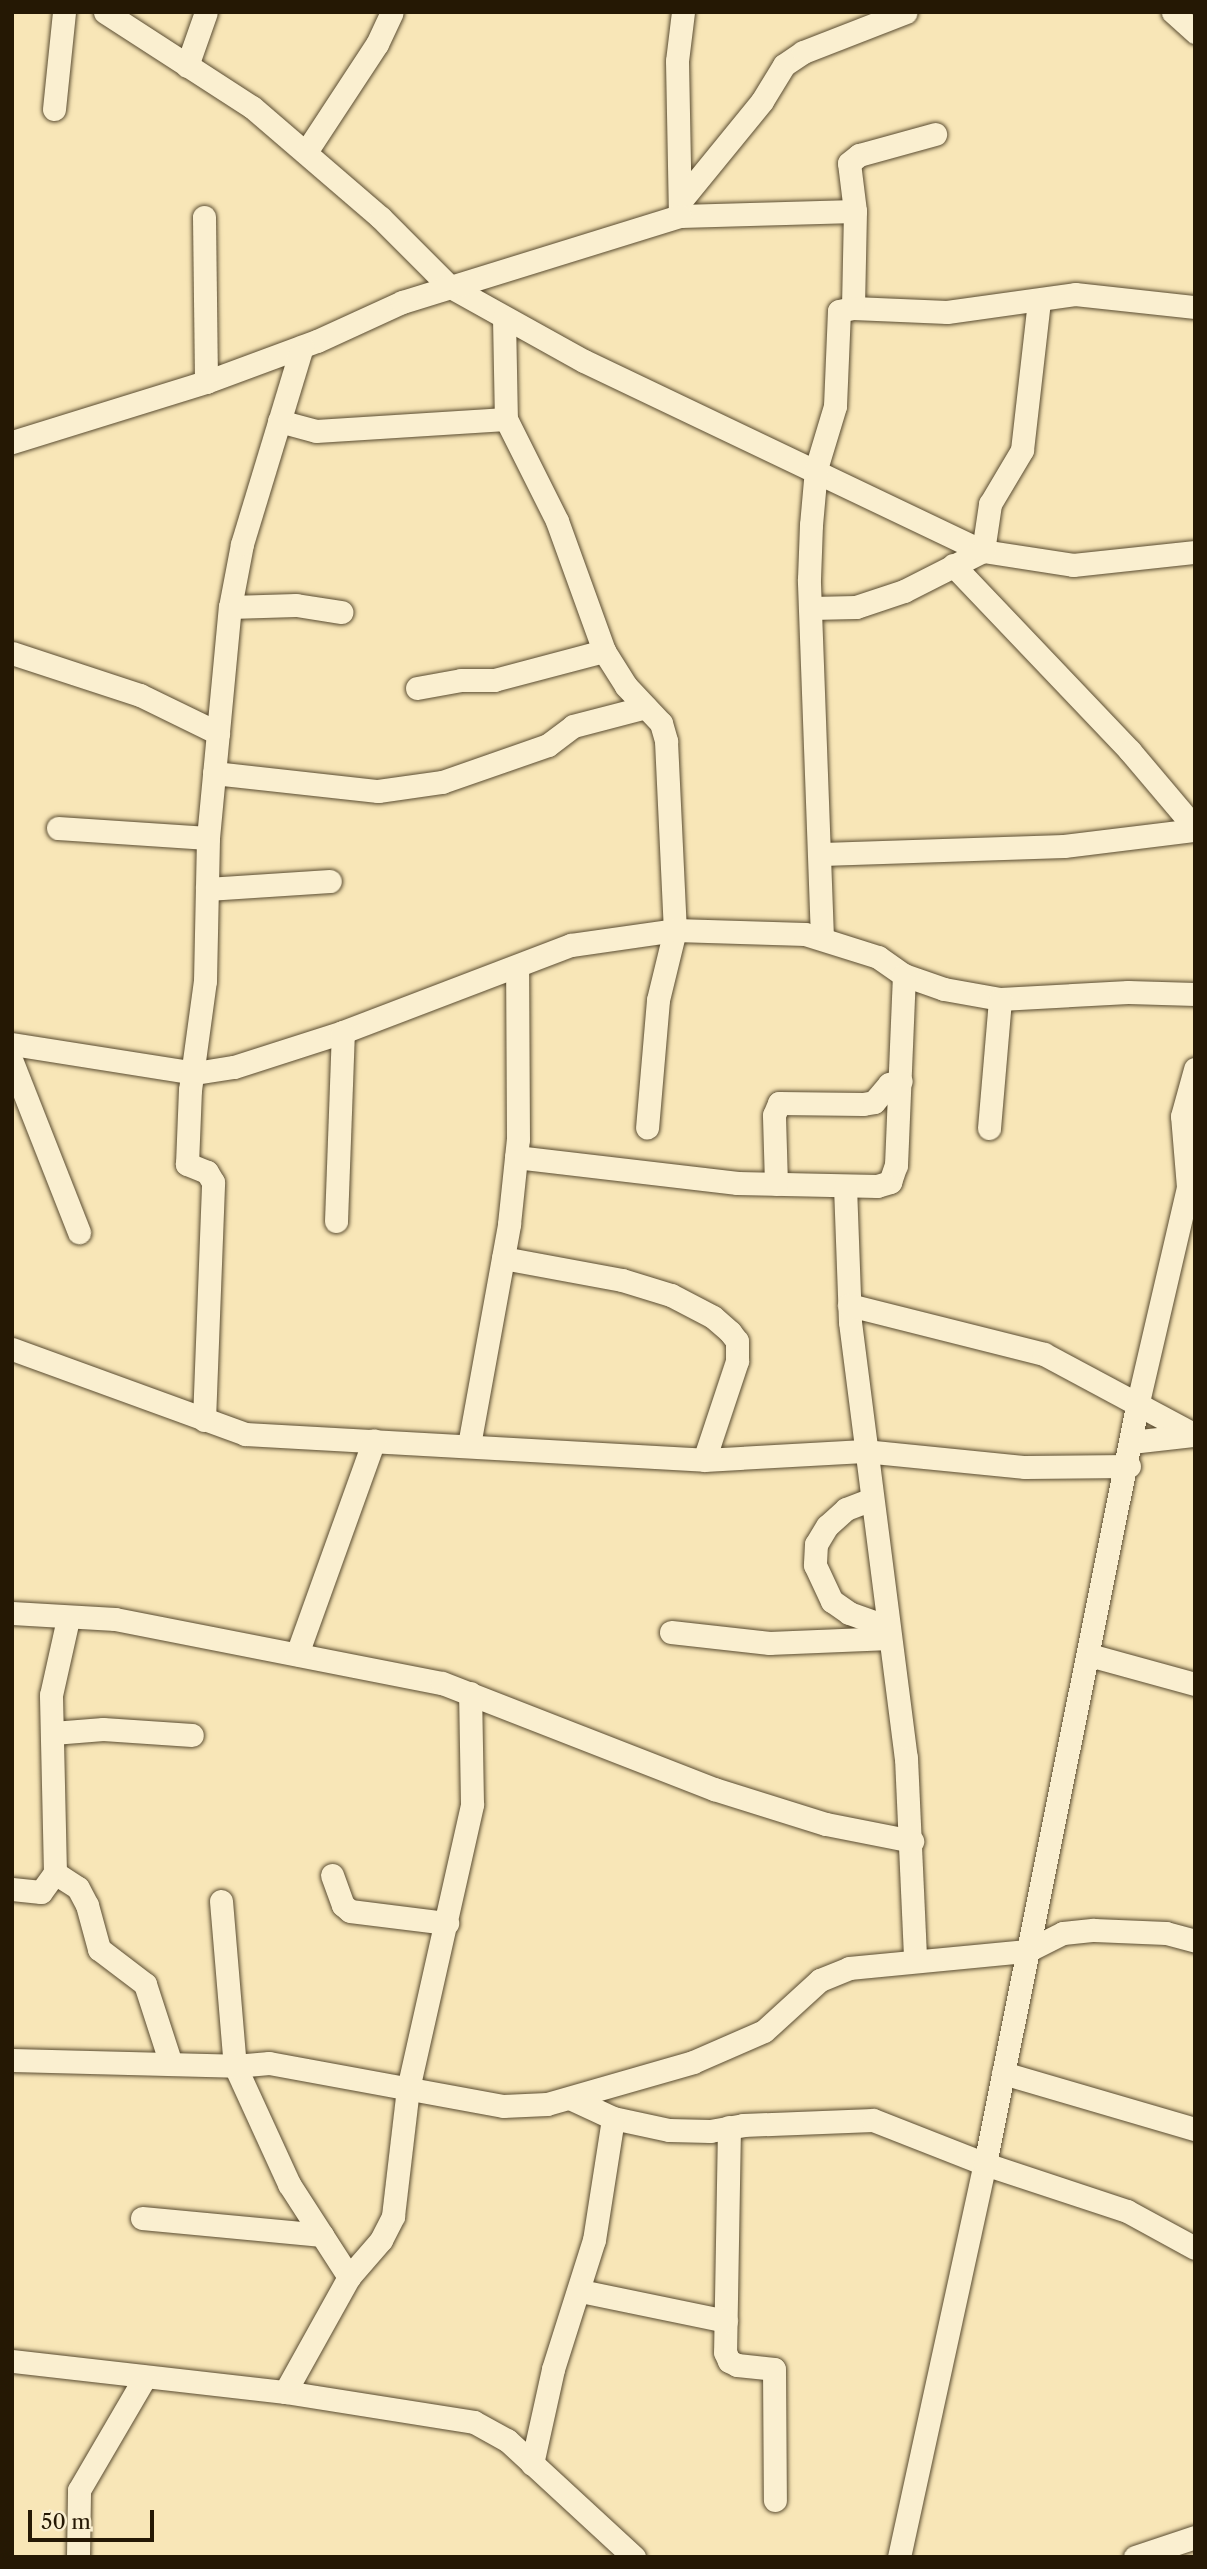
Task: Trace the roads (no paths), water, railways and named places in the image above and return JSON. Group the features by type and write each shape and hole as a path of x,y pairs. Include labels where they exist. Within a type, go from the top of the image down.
{"street":[{"path":"54,109 64,12"},
{"path":"105,12 252,107 306,152 449,286 504,318 983,551 1073,565 1195,552"},
{"path":"187,66 206,12"},
{"path":"306,152 377,44 392,12"},
{"path":"681,207 677,61 683,12"},
{"path":"681,207 742,128 784,65 803,52 906,12"},
{"path":"1173,12 1195,32"},
{"path":"853,307 855,211 849,163 859,155 935,134"},
{"path":"12,442 206,382 302,347 449,286 681,207 855,211"},
{"path":"204,217 206,382"},
{"path":"822,938 822,854 811,608 816,469 835,406 839,311 853,307 947,312 1075,294 1195,307"},
{"path":"983,551 990,504 1022,450 1039,300"},
{"path":"504,318 506,419 556,521 604,651 661,723 666,741 675,930 658,1000 647,1128"},
{"path":"204,1420 214,1182 207,1172 187,1164 190,1090 195,1073 205,981 208,838 230,607 242,544 302,347"},
{"path":"279,421 316,431 506,419"},
{"path":"811,608 856,607 904,591 983,551"},
{"path":"953,565 1130,751 1195,829"},
{"path":"230,607 296,605 341,612"},
{"path":"417,688 461,680 494,680 604,651"},
{"path":"12,653 140,695 218,733"},
{"path":"215,773 378,791 442,782 548,746 573,726 646,707"},
{"path":"58,828 208,838"},
{"path":"822,854 1064,846 1195,829"},
{"path":"207,889 330,881"},
{"path":"12,1044 195,1073 234,1068 343,1032 517,968 571,945 675,930 749,930 822,938 878,957 904,975 944,989 1000,999 1128,992 1195,995"},
{"path":"469,1445 503,1258 516,1157 517,968"},
{"path":"516,1157 776,1184 845,1186 890,1182 896,1165 904,975"},
{"path":"989,1128 1000,999"},
{"path":"336,1221 343,1032"},
{"path":"12,1062 79,1232"},
{"path":"899,2557 985,2164 1129,1466 1139,1402 1188,1186 1182,1116 1195,1069"},
{"path":"776,1184 774,1115 779,1103 863,1104 874,1102 889,1084 901,1081"},
{"path":"845,1186 849,1305 864,1451 889,1632 912,1841 915,1959"},
{"path":"503,1258 598,1275 671,1295 713,1317 730,1332 737,1341 737,1361 704,1460"},
{"path":"849,1305 1044,1354 1139,1402 1194,1435"},
{"path":"12,1349 245,1434 704,1460 864,1451 1025,1467 1129,1466"},
{"path":"1131,1442 1194,1435"},
{"path":"297,1654 374,1440"},
{"path":"872,1499 846,1509 827,1526 816,1545 815,1565 832,1601 849,1613 889,1632"},
{"path":"12,1613 68,1619 114,1619 388,1671 470,1693 714,1789 826,1824 912,1841"},
{"path":"12,1889 41,1892 55,1873 54,1732 51,1695 68,1619"},
{"path":"671,1632 769,1643 889,1632"},
{"path":"1089,1656 1195,1684"},
{"path":"285,2392 348,2277 381,2240 393,2216 408,2089 447,1923 471,1804 470,1693"},
{"path":"54,1732 103,1729 191,1735"},
{"path":"55,1873 78,1888 87,1905 99,1949 145,1984 171,2064"},
{"path":"332,1875 343,1905 350,1911 447,1923"},
{"path":"221,1901 234,2066 289,2184 348,2277"},
{"path":"12,2060 234,2066 269,2063 503,2106 570,2098 693,2062 764,2031 820,1980 849,1968 915,1959 1027,1951 1063,1933 1094,1930 1166,1933 1195,1941"},
{"path":"1003,2073 1195,2129"},
{"path":"570,2098 613,2118 669,2130 873,2120 985,2164 1127,2211 1195,2248"},
{"path":"532,2464 552,2369 581,2291 613,2118"},
{"path":"729,2127 726,2321 729,2361 774,2370 775,2500"},
{"path":"142,2218 322,2235"},
{"path":"581,2291 726,2321"},
{"path":"12,2361 285,2392 474,2421 507,2440 634,2557"},
{"path":"78,2557 79,2490 145,2377"},
{"path":"1135,2557 1189,2545"}]}
